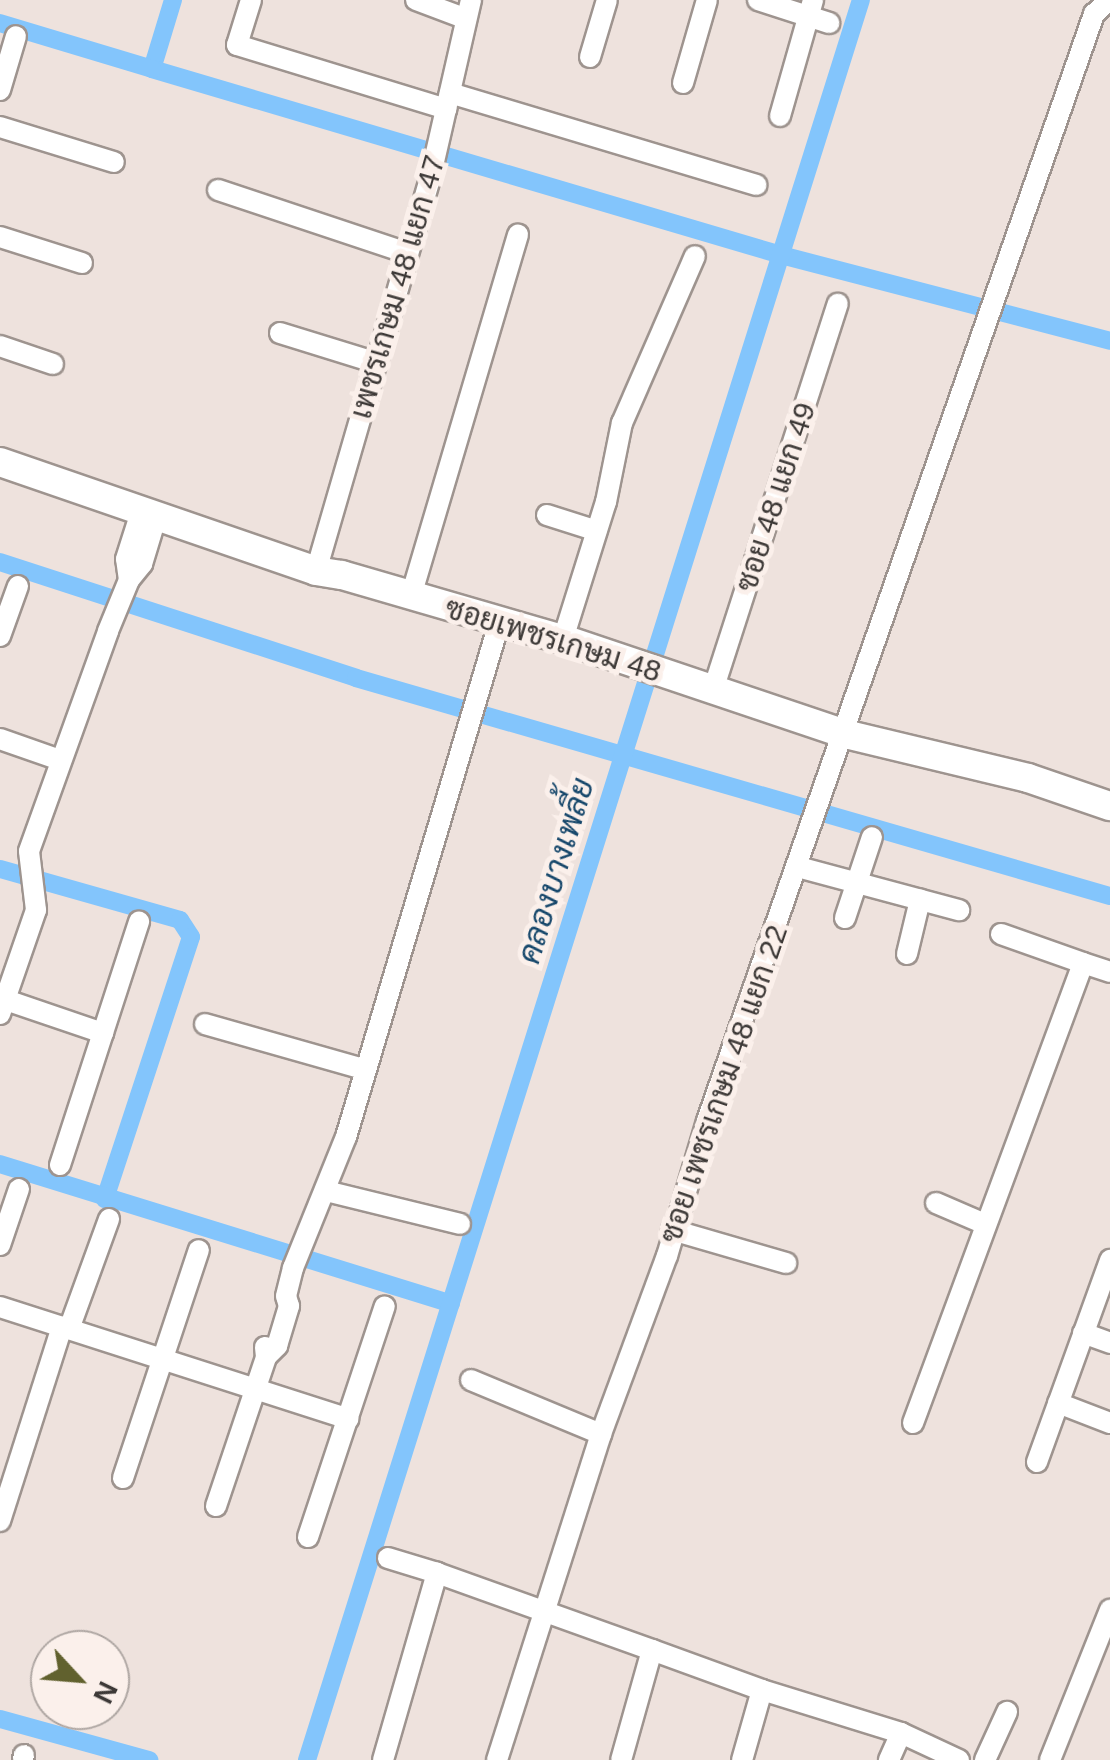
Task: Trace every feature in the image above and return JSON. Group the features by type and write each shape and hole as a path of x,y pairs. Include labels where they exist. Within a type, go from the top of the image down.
{"street":[{"path":"251,0 236,45 756,186"},
{"path":"416,0 467,9"},
{"path":"590,57 607,0"},
{"path":"683,84 708,0"},
{"path":"758,0 811,8 829,24"},
{"name":"ซอย เพชรเกษม 48 แยก 22","path":"497,1760 601,1434 667,1256 672,1230 824,786 1094,14 1109,0"},
{"path":"780,116 811,8"},
{"name":"เพชรเกษม 48 แยก 47","path":"316,571 430,179 467,9"},
{"path":"0,90 16,36"},
{"path":"0,127 114,162"},
{"path":"218,190 407,253"},
{"path":"411,596 518,236"},
{"path":"0,237 82,264"},
{"path":"563,639 597,530 622,423 695,256"},
{"name":"ซอย 48 แยก 49","path":"714,690 838,304"},
{"path":"280,333 377,362"},
{"path":"0,346 53,364"},
{"name":"ซอยเพชรเกษม 48","path":"0,462 316,571 563,639 845,734 1028,778 1110,806"},
{"path":"103,1033 2,1004 36,910 29,851 108,631 129,580 142,564 148,515"},
{"path":"547,516 597,530"},
{"path":"0,636 18,586"},
{"path":"216,1506 266,1357 282,1331 293,1268 326,1191 366,1070 500,620"},
{"path":"0,739 60,760"},
{"path":"844,918 872,836"},
{"path":"798,868 959,910"},
{"path":"907,954 920,900"},
{"path":"60,1165 139,922"},
{"path":"1001,934 1110,972"},
{"path":"912,1423 1082,963"},
{"path":"204,1024 366,1070"},
{"path":"0,1245 19,1189"},
{"path":"326,1191 460,1224"},
{"path":"936,1203 985,1224"},
{"path":"0,1521 66,1328 109,1219"},
{"path":"672,1230 786,1264"},
{"path":"123,1478 198,1250"},
{"path":"1037,1462 1109,1264"},
{"path":"308,1537 385,1306"},
{"path":"0,1307 348,1419"},
{"path":"1083,1333 1110,1343"},
{"path":"471,1380 601,1434"},
{"path":"1058,1403 1110,1422"},
{"path":"388,1558 762,1690 900,1734 959,1760"},
{"path":"383,1760 437,1573"},
{"path":"1050,1760 1110,1610"},
{"path":"621,1760 652,1650"},
{"path":"742,1760 762,1690"},
{"path":"985,1760 1007,1712"},
{"path":"889,1760 900,1734"}],"waterway":[{"path":"173,0 152,69 781,255 1110,341"},
{"name":"คลองบางเพลี้ย","path":"307,1760 861,0"},
{"path":"0,23 152,69"},
{"path":"0,562 356,678 1110,896"},
{"path":"0,869 180,920 191,937 105,1199"},
{"path":"0,1164 451,1304"},
{"path":"0,1719 149,1760"}]}
